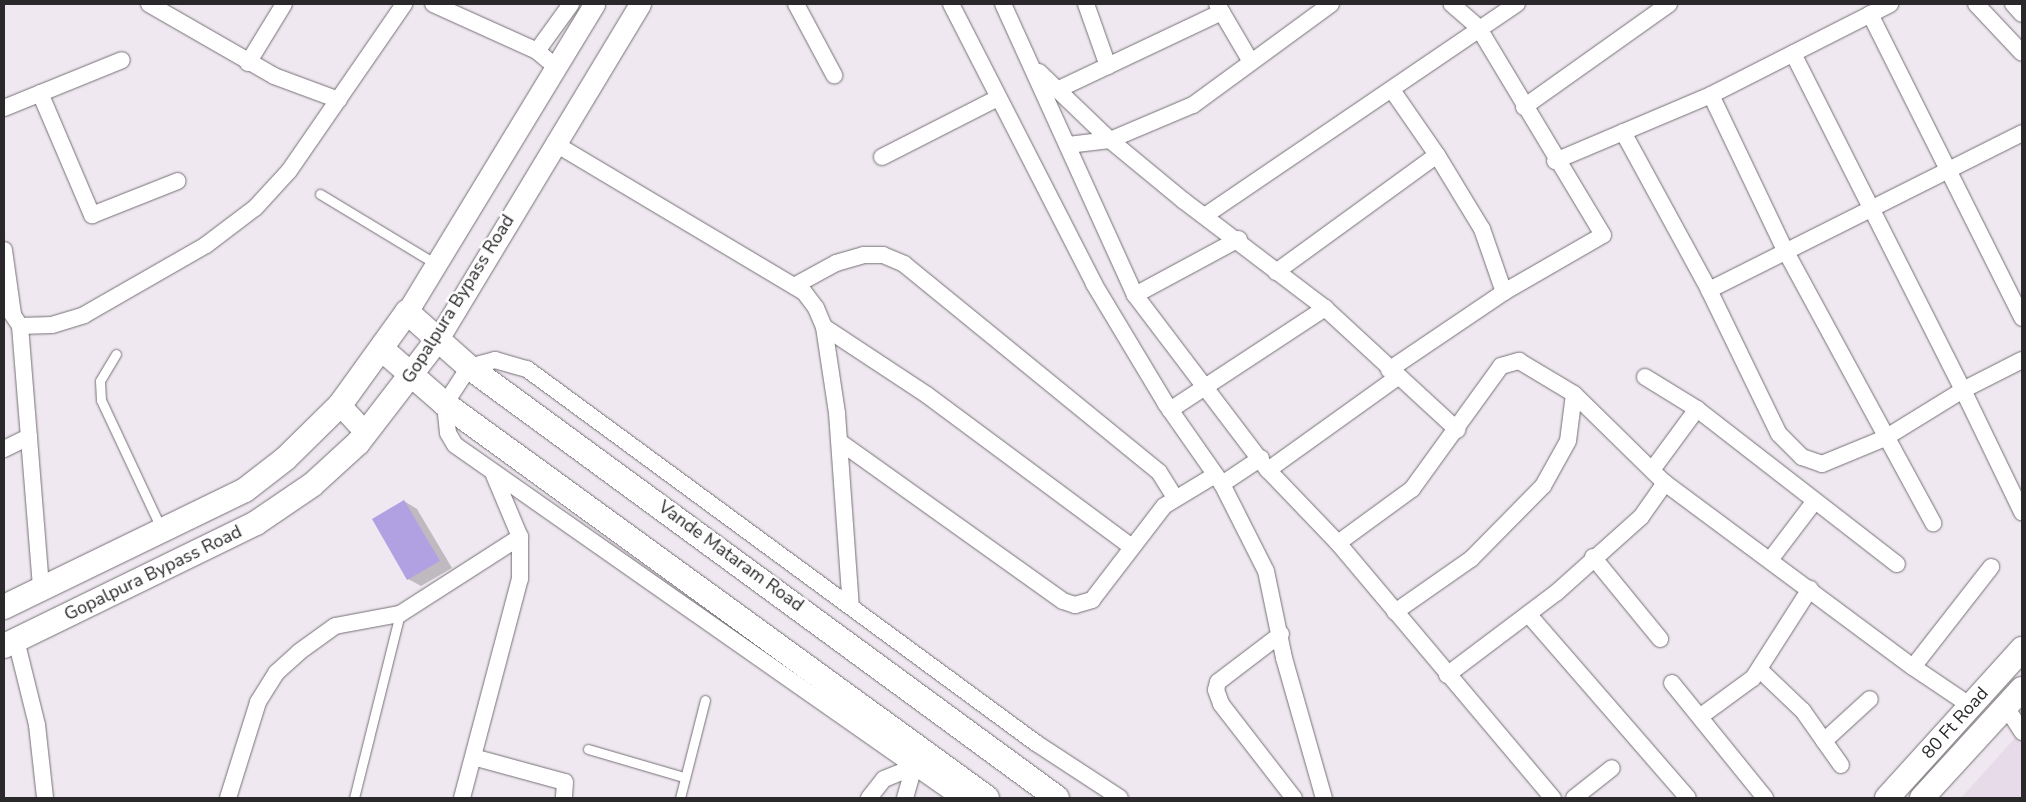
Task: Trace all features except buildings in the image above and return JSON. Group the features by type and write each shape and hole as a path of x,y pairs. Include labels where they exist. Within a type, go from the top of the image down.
{"main road":[{"name":"Vande Mataram Road","path":"407,312 469,367 1057,798"},
{"name":"Gopalpura Bypass Road","path":"4,607 41,588 163,533 245,490 285,459 340,406 384,351 407,312"},
{"name":"Gopalpura Bypass Road","path":"10,643 256,522 312,485 366,433 412,376 438,339"},
{"path":"384,351 444,404 916,761 987,798"},
{"name":"80 Ft Road","path":"1887,798 2022,649"},
{"name":"80 Ft Road","path":"1922,798 2022,689"}],"street":[{"path":"248,63 284,4"},
{"path":"4,302 17,321 52,325 84,315 206,245 255,208 290,171 404,4"},
{"path":"433,4 537,51 555,66"},
{"path":"537,51 571,4"},
{"name":"Gopalpura Bypass Road","path":"407,312 594,4"},
{"name":"Gopalpura Bypass Road","path":"438,339 554,143 640,4"},
{"path":"796,4 834,75"},
{"path":"951,4 1094,284 1170,410 1219,479 1266,571 1324,798"},
{"path":"1003,4 1037,70 1068,145 1135,295 1264,464 1338,544 1553,798"},
{"path":"1086,4 1108,66"},
{"path":"1068,145 1110,140 1193,105 1331,4"},
{"path":"840,442 1063,601 1075,605 1092,600 1132,547 1175,498 1219,479 1264,464 1394,373 1504,292 1603,235 1555,161 1478,27 1452,4"},
{"path":"1206,215 1361,106 1392,90 1478,27 1517,4"},
{"path":"1524,107 1669,4"},
{"path":"1555,161 1711,95 1793,54 1864,12 1890,4"},
{"path":"1976,4 2022,53"},
{"path":"2013,4 2022,14"},
{"path":"158,6 248,63 339,100"},
{"path":"1059,89 1220,8 1251,62"},
{"path":"1864,12 1950,171 2022,318"},
{"path":"1793,54 1870,212 1962,390 2022,512"},
{"path":"4,108 122,60"},
{"path":"1037,70 1059,89 1110,140 1239,239 1276,272 1325,308 1458,430"},
{"path":"1392,90 1437,155 1482,229 1504,292"},
{"path":"40,93 92,215 178,181"},
{"path":"1711,95 1785,250 1933,524"},
{"path":"882,157 998,98"},
{"path":"1623,132 1709,290 1779,434 1802,457 1822,464 1885,438 1962,390 2022,360"},
{"path":"1709,290 1785,250 1870,212 2022,133"},
{"path":"554,143 804,292 824,327 840,442 851,606"},
{"path":"1276,272 1437,155"},
{"path":"1135,295 1239,239"},
{"path":"4,250 17,321 29,437 41,588"},
{"path":"794,286 836,263 864,255 883,255 904,264 1159,472 1175,498"},
{"path":"1170,410 1325,308"},
{"path":"824,327 927,395 1132,547"},
{"path":"959,798 916,761 494,475 455,446 448,433 444,404 469,367 495,360 527,369 1036,743 1120,798"},
{"path":"1338,544 1412,489 1458,430 1500,366 1518,361 1574,394 1665,483 1913,667 1971,706"},
{"path":"1645,377 1697,409 1814,502 1897,564"},
{"path":"1395,612 1471,559 1543,486 1568,441 1574,394"},
{"path":"340,406 366,433"},
{"path":"1652,470 1697,409"},
{"path":"4,449 29,437"},
{"path":"462,798 514,608 520,537 494,475"},
{"path":"1447,675 1529,615 1593,557 1641,518 1665,483"},
{"path":"1770,560 1814,502"},
{"path":"228,798 258,702 276,673 336,626 400,614 520,537"},
{"path":"1593,557 1660,639"},
{"path":"1913,667 1992,567"},
{"path":"1701,716 1760,670 1810,589"},
{"path":"1529,615 1688,798"},
{"path":"1281,634 1218,682 1216,690 1221,704 1294,798"},
{"path":"10,643 37,725 44,798"},
{"path":"1760,670 1803,711 1841,765"},
{"path":"1672,683 1701,716 1765,798"},
{"path":"1824,741 1870,699"},
{"path":"2006,706 2022,732"},
{"path":"473,757 564,782 564,798"},
{"path":"870,798 884,779 916,761"},
{"path":"905,798 916,761"},
{"path":"1574,798 1612,768"}],"lane":[{"path":"320,194 436,264"},
{"path":"116,354 100,381 101,400 163,533"},
{"path":"354,798 400,614"},
{"path":"680,798 705,700"},
{"path":"588,749 684,777"}],"shaded area":[{"path":"2022,730 2022,798 1961,798"}]}
